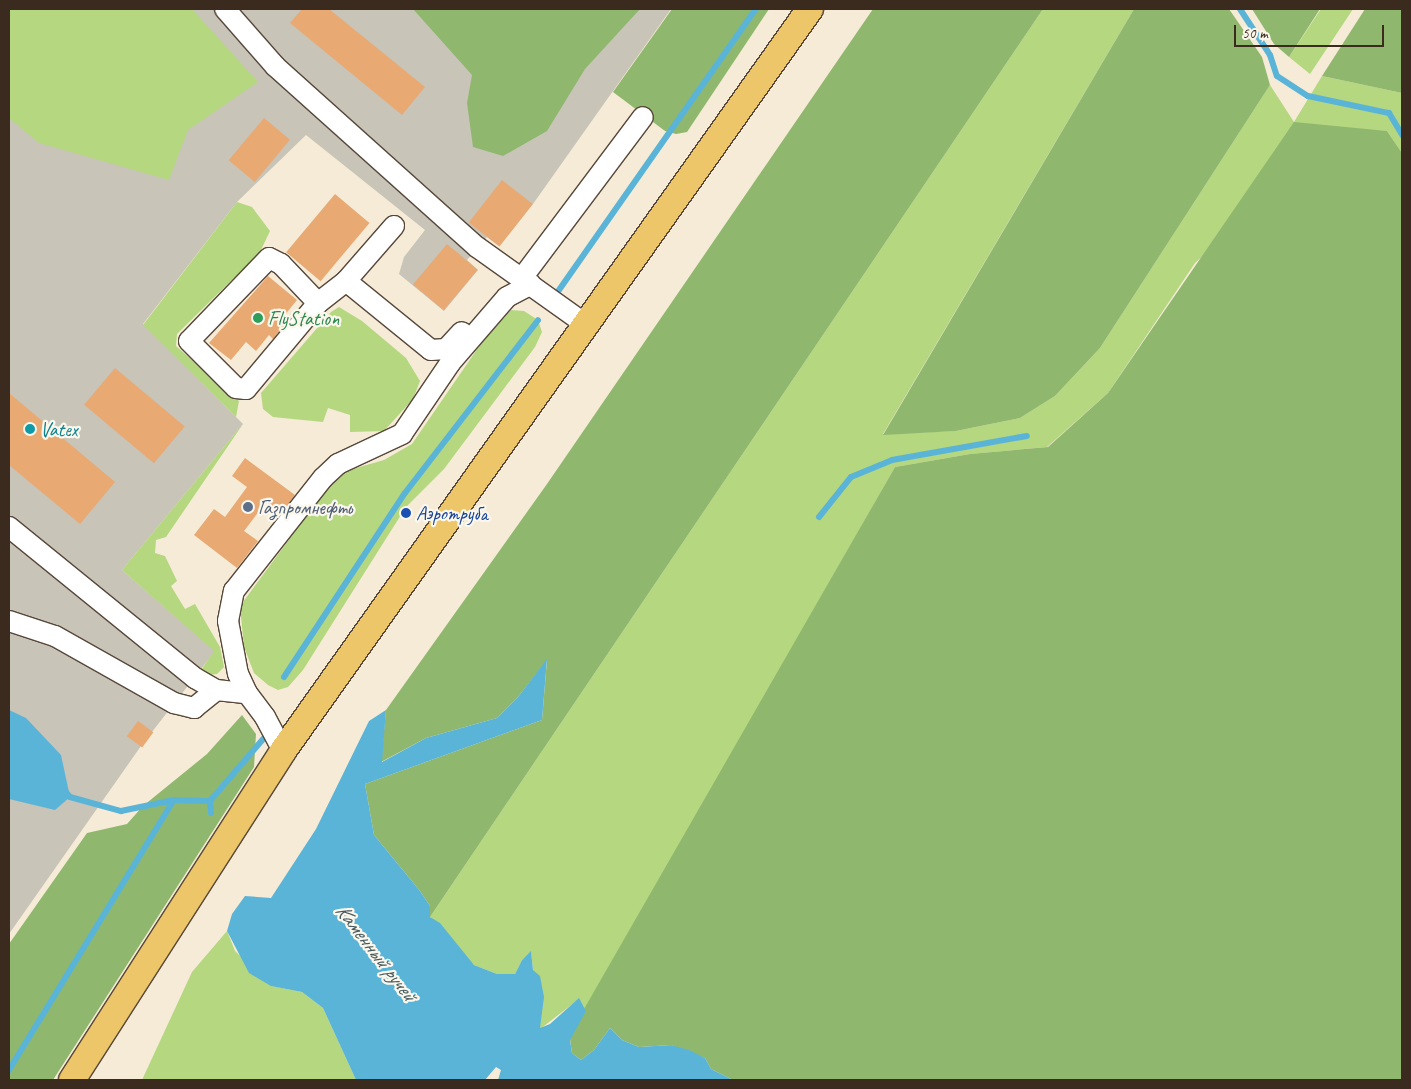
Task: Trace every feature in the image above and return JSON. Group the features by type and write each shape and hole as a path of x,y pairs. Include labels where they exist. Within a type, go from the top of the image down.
{"main road":[{"path":"72,1080 283,751 810,9"}],"lane":[{"path":"225,9 275,66 477,247 526,280 585,324"},
{"path":"283,751 265,717 246,693 238,674 228,621 234,591 338,464 361,451 392,440 409,427 450,364 507,297 526,280 643,117"},
{"path":"318,303 281,264 269,258 189,341 236,388 246,390 318,303 346,281 394,226"},
{"path":"346,281 450,364"},
{"path":"431,350 446,349 478,314 502,296 507,297"},
{"path":"9,527 195,678 216,690 246,693"},
{"path":"9,621 55,636 174,702 194,708 216,690"}],"shaded area":[{"path":"9,9 671,9 533,204 499,246 487,237 467,260 478,270 444,311 399,274 404,257 425,230 306,135 237,202 143,324 243,424 122,570 215,651 141,746 9,934"}],"green space":[{"path":"9,9 192,9 258,82 188,130 169,180 39,143 9,118"},
{"path":"413,9 640,9 585,69 547,131 503,156 473,147 467,103 472,75"},
{"path":"672,9 769,9 687,132 676,134 665,131 613,92"},
{"path":"873,9 1043,9 430,917 430,906 420,891 374,835 365,784 542,720 547,660 518,697 497,718 426,738 381,762 386,710 547,484"},
{"path":"1043,9 1134,9 883,434 956,431 1020,418 1055,396 1100,348 1270,85 1294,122 1322,76 1402,93 1402,153 1387,131 1345,129 1195,263 1108,393 1047,447 970,454 895,467 586,1011 579,999 540,1029 531,952 522,960 515,974 497,974 474,965 430,917"},
{"path":"1134,9 1229,9 1262,57 1270,85 1100,348 1055,396 1020,418 956,431 883,435"},
{"path":"1252,9 1320,9 1289,57 1274,44"},
{"path":"1321,9 1353,9 1310,74 1289,57"},
{"path":"1365,9 1402,9 1402,93 1322,76"},
{"path":"1294,122 1387,131 1402,153 1402,1080 733,1080 711,1069 705,1058 671,1045 639,1047 622,1040 610,1028 594,1050 581,1060 572,1053 570,1039 576,1023 895,467 970,454 1048,447 1108,393"},
{"path":"237,202 252,207 270,231 260,252 177,334 176,346 239,401 236,417 143,325"},
{"path":"339,307 362,321 406,358 420,381 413,399 384,431 350,432 350,415 328,408 323,422 273,417 263,409 261,393 331,312"},
{"path":"511,310 524,311 538,320 542,332 535,347 444,469 406,507 303,670 288,687 278,690 268,685 254,673 244,647 240,606 333,480 349,470 384,460 412,444 480,345"},
{"path":"243,424 166,537 156,540 155,553 165,556 177,581 171,586 185,609 195,604 220,647 224,667 217,674 207,675 199,673 214,651 122,570"},
{"path":"242,715 256,734 254,767 53,1080 9,1080 9,944 87,833 127,824 143,806 207,754"},
{"path":"227,931 235,951 272,986 302,992 323,1008 356,1080 142,1080 192,972"}],"water":[{"path":"547,659 542,720 365,784 374,835 420,891 430,906 430,917 440,923 474,965 497,974 515,974 522,960 531,951 533,970 540,976 544,997 540,1028 550,1024 579,998 586,1011 570,1040 572,1053 581,1060 594,1050 610,1028 622,1040 639,1047 671,1045 689,1050 705,1058 711,1069 733,1080 498,1080 501,1070 496,1067 485,1080 356,1080 323,1008 302,992 271,986 249,973 227,931 232,914 245,896 271,898 316,829 369,721 386,710 382,762 426,738 497,718 518,697"},
{"path":"9,710 26,718 61,755 70,797 55,810 9,799"}],"building":[{"path":"302,9 329,9 425,87 402,115 290,23"},
{"path":"264,118 290,140 255,182 229,160"},
{"path":"502,180 533,204 499,247 469,223"},
{"path":"335,194 369,223 321,281 286,252"},
{"path":"447,244 478,270 444,310 413,285"},
{"name":"FlyStation","path":"268,276 297,300 284,316 288,320 273,339 269,335 256,351 246,342 231,360 209,343"},
{"path":"115,368 185,426 154,463 84,405"},
{"name":"Vatex","path":"9,393 115,482 80,524 9,465"},
{"path":"245,458 295,495 281,513 266,502 244,531 258,541 237,568 194,535 214,509 225,517 247,487 232,476"},
{"path":"138,721 153,732 142,748 127,736"}],"waterway":[{"path":"559,290 756,9"},
{"path":"1240,9 1270,55 1277,76 1308,96 1389,113 1402,135"},
{"path":"284,677 405,493 538,320"},
{"path":"819,517 851,477 892,460 1027,436"},
{"path":"210,801 264,738"},
{"name":"Каменный ручей","path":"64,790 70,797 121,811 174,800 210,801 211,813"},
{"path":"9,1070 174,800"}],"place":[{"name":"FlyStation","path":"258,318"},
{"name":"Vatex","path":"30,429"},
{"name":"Газпромнефть","path":"248,507"},
{"name":"Аэротруба","path":"406,513"}]}
